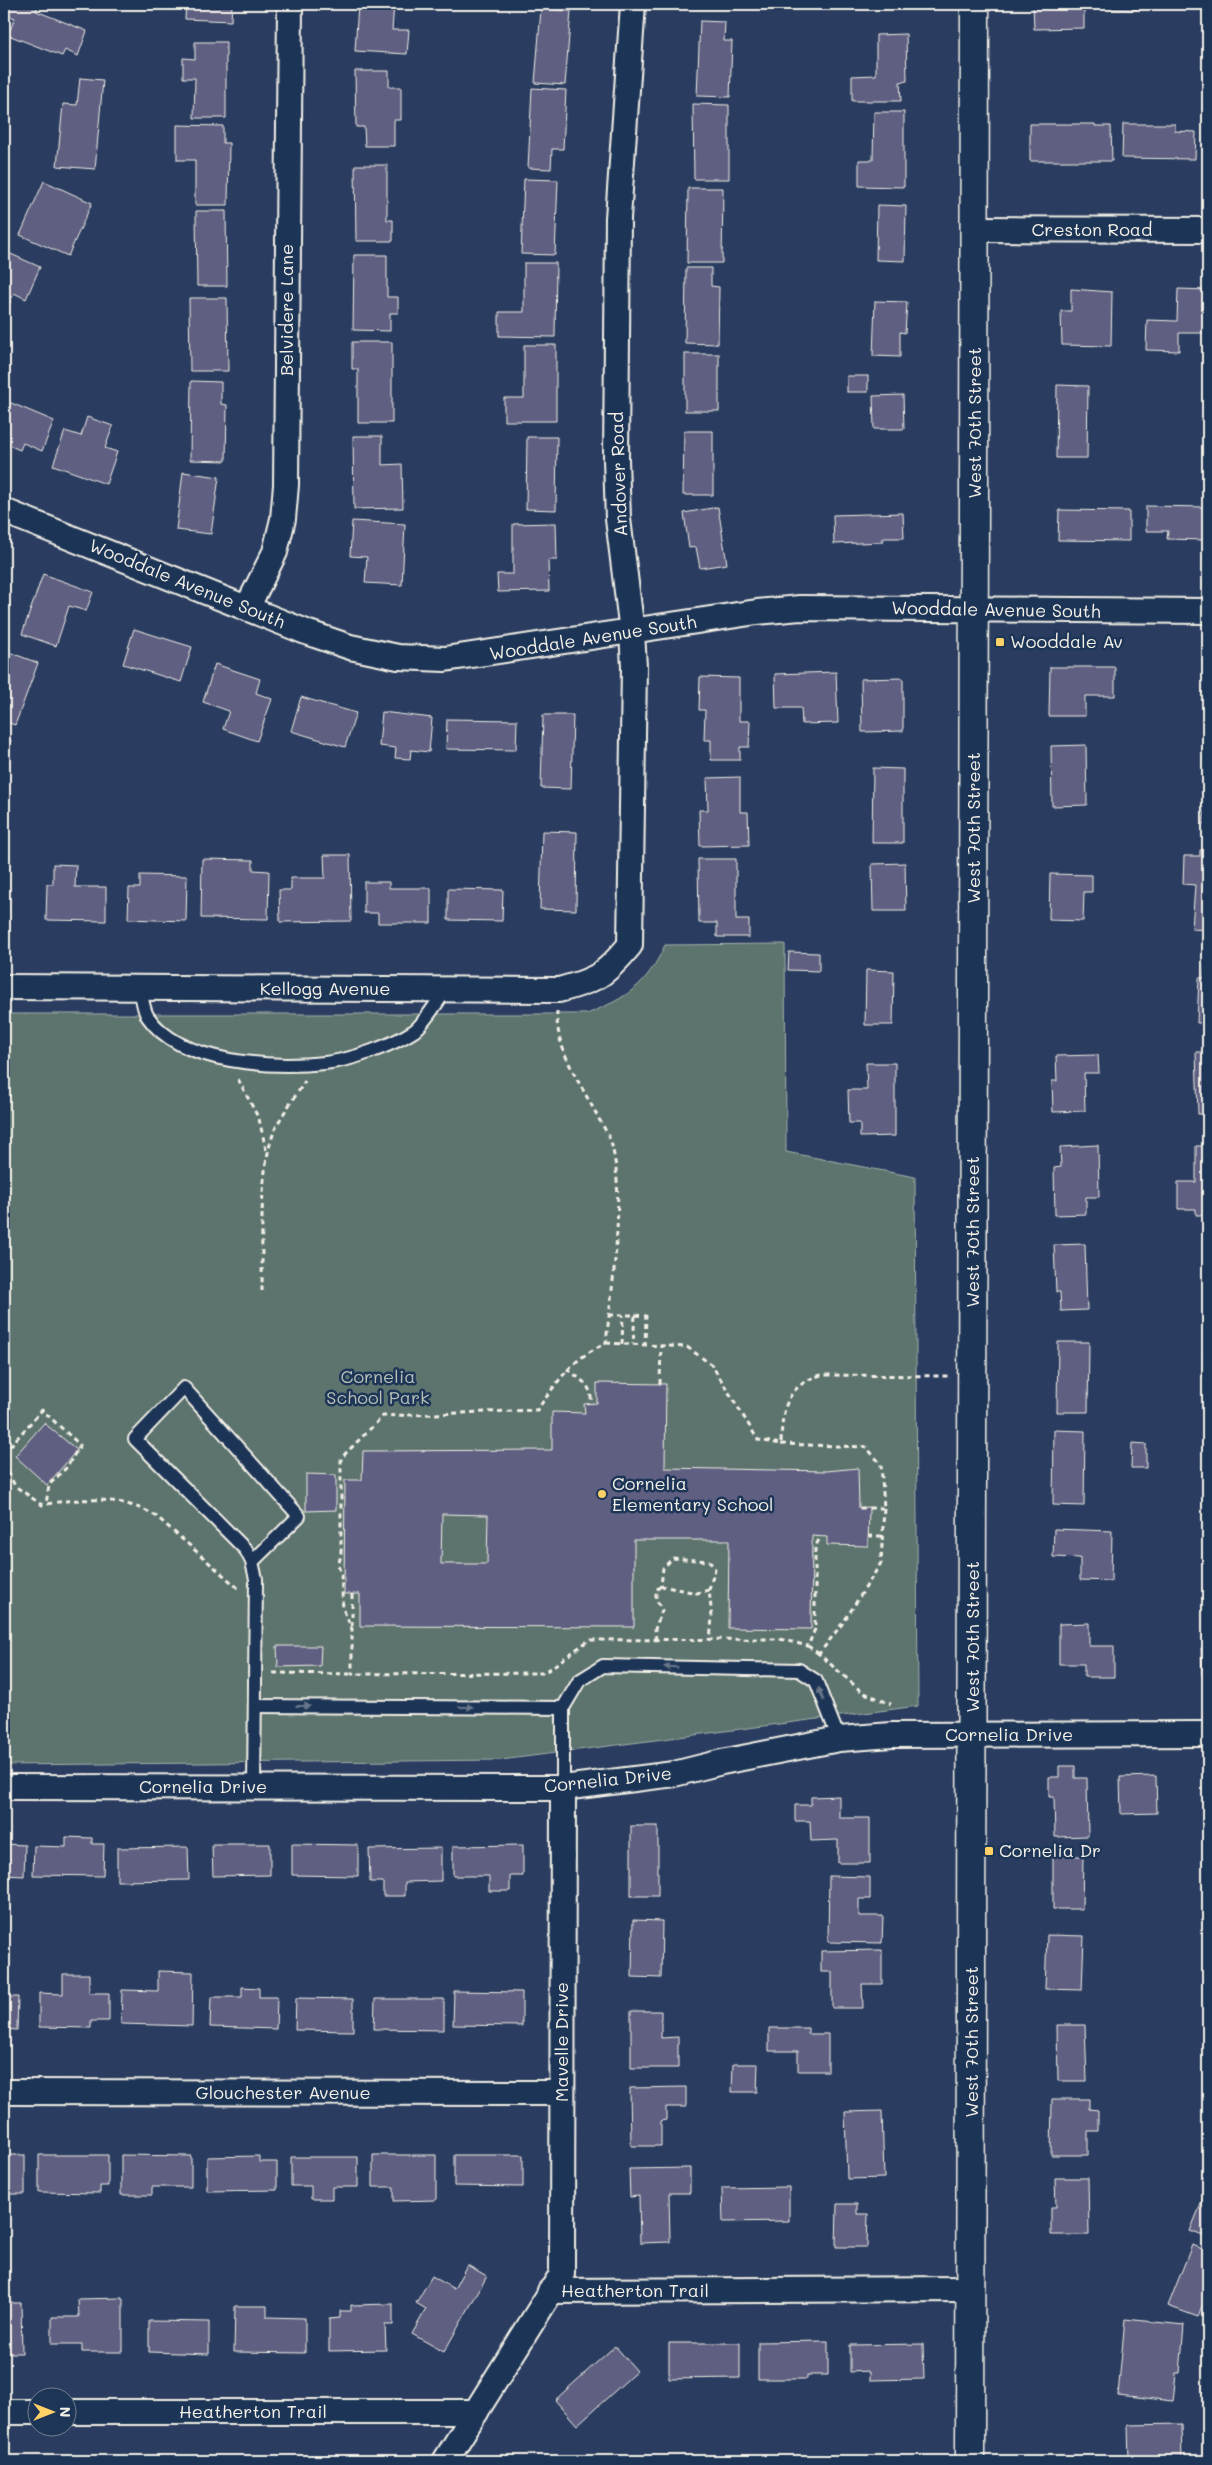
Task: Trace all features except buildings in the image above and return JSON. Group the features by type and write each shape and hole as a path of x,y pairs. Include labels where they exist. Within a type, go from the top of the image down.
{"street":[{"name":"Belvidere Lane","path":"247,608 275,552 283,519 286,485 290,4"},
{"name":"Andover Road","path":"630,945 634,667 632,632 618,519 616,450 618,218 632,4"},
{"name":"West 70th Street","path":"970,2461 973,1735 975,4"},
{"name":"Creston Road","path":"976,230 1208,230"},
{"name":"Wooddale Avenue South","path":"4,511 350,647 398,657 445,659 757,612 800,608 1208,611"},
{"name":"Kellogg Avenue","path":"4,987 559,990 587,982 611,968 630,945"},
{"name":"Cornelia Drive","path":"4,1787 563,1788 674,1774 722,1762 839,1739 892,1735 1208,1734"},
{"name":"Mavelle Drive","path":"550,2292 562,2274 563,1788"},
{"name":"Glouchester Avenue","path":"4,2092 562,2093"},
{"name":"Heatherton Trail","path":"78,2412 476,2412 550,2292 971,2289"},
{"path":"4,2412 28,2412"},
{"path":"445,2461 476,2412"}],"lane":[{"path":"140,988 147,1016 174,1042 227,1058 270,1065 326,1062 375,1050 415,1031 446,990"},
{"path":"252,1562 299,1516 184,1388 136,1440 246,1550 252,1562 256,1579 254,1788"},
{"path":"563,1788 563,1708 579,1681 603,1666 799,1670 816,1681 839,1739"},
{"path":"254,1706 563,1708"}],"path":[{"path":"559,990 557,1034 567,1059 610,1141 616,1168 616,1227 606,1343"},
{"path":"227,1058 259,1119 267,1154"},
{"path":"262,1292 263,1201 267,1154 276,1127 315,1063"},
{"path":"609,1315 646,1316 645,1345"},
{"path":"622,1344 623,1315"},
{"path":"634,1344 635,1315"},
{"path":"352,1629 343,1610 341,1573 338,1566 341,1555 341,1458 383,1416 538,1410 567,1369 586,1352 606,1343 687,1346 712,1365 758,1440 781,1444 866,1447 881,1464 884,1508 881,1563 876,1574 819,1654"},
{"path":"660,1384 661,1346"},
{"path":"567,1369 588,1385 592,1393 591,1404"},
{"path":"781,1444 782,1416 789,1397 805,1380 821,1375 950,1376"},
{"path":"4,1453 42,1410 80,1445 67,1468 49,1485 46,1504"},
{"path":"4,1464 15,1486 42,1505 99,1499 141,1507 156,1516 241,1592"},
{"path":"860,1508 884,1508"},
{"path":"868,1536 882,1536"},
{"path":"808,1646 815,1629 813,1622 813,1555 820,1538"},
{"path":"656,1640 655,1629 662,1610 656,1599 656,1590 661,1586 663,1568 673,1558 689,1558 709,1561 714,1569 709,1590 712,1617 710,1640"},
{"path":"661,1586 697,1593 709,1590"},
{"path":"352,1594 352,1674"},
{"path":"268,1665 271,1673 544,1673 589,1640 785,1640 808,1646 862,1692 891,1704"}],"green space":[{"name":"Cornelia School Park","path":"785,944 786,1152 915,1177 918,1706 501,1760 4,1765 4,1014 587,1014 625,996 651,971 665,945"}],"place":[{"name":"Wooddale Av","path":"1000,642"},
{"name":"Cornelia Elementary School","path":"602,1494"},
{"name":"Cornelia Dr","path":"989,1851"}]}
